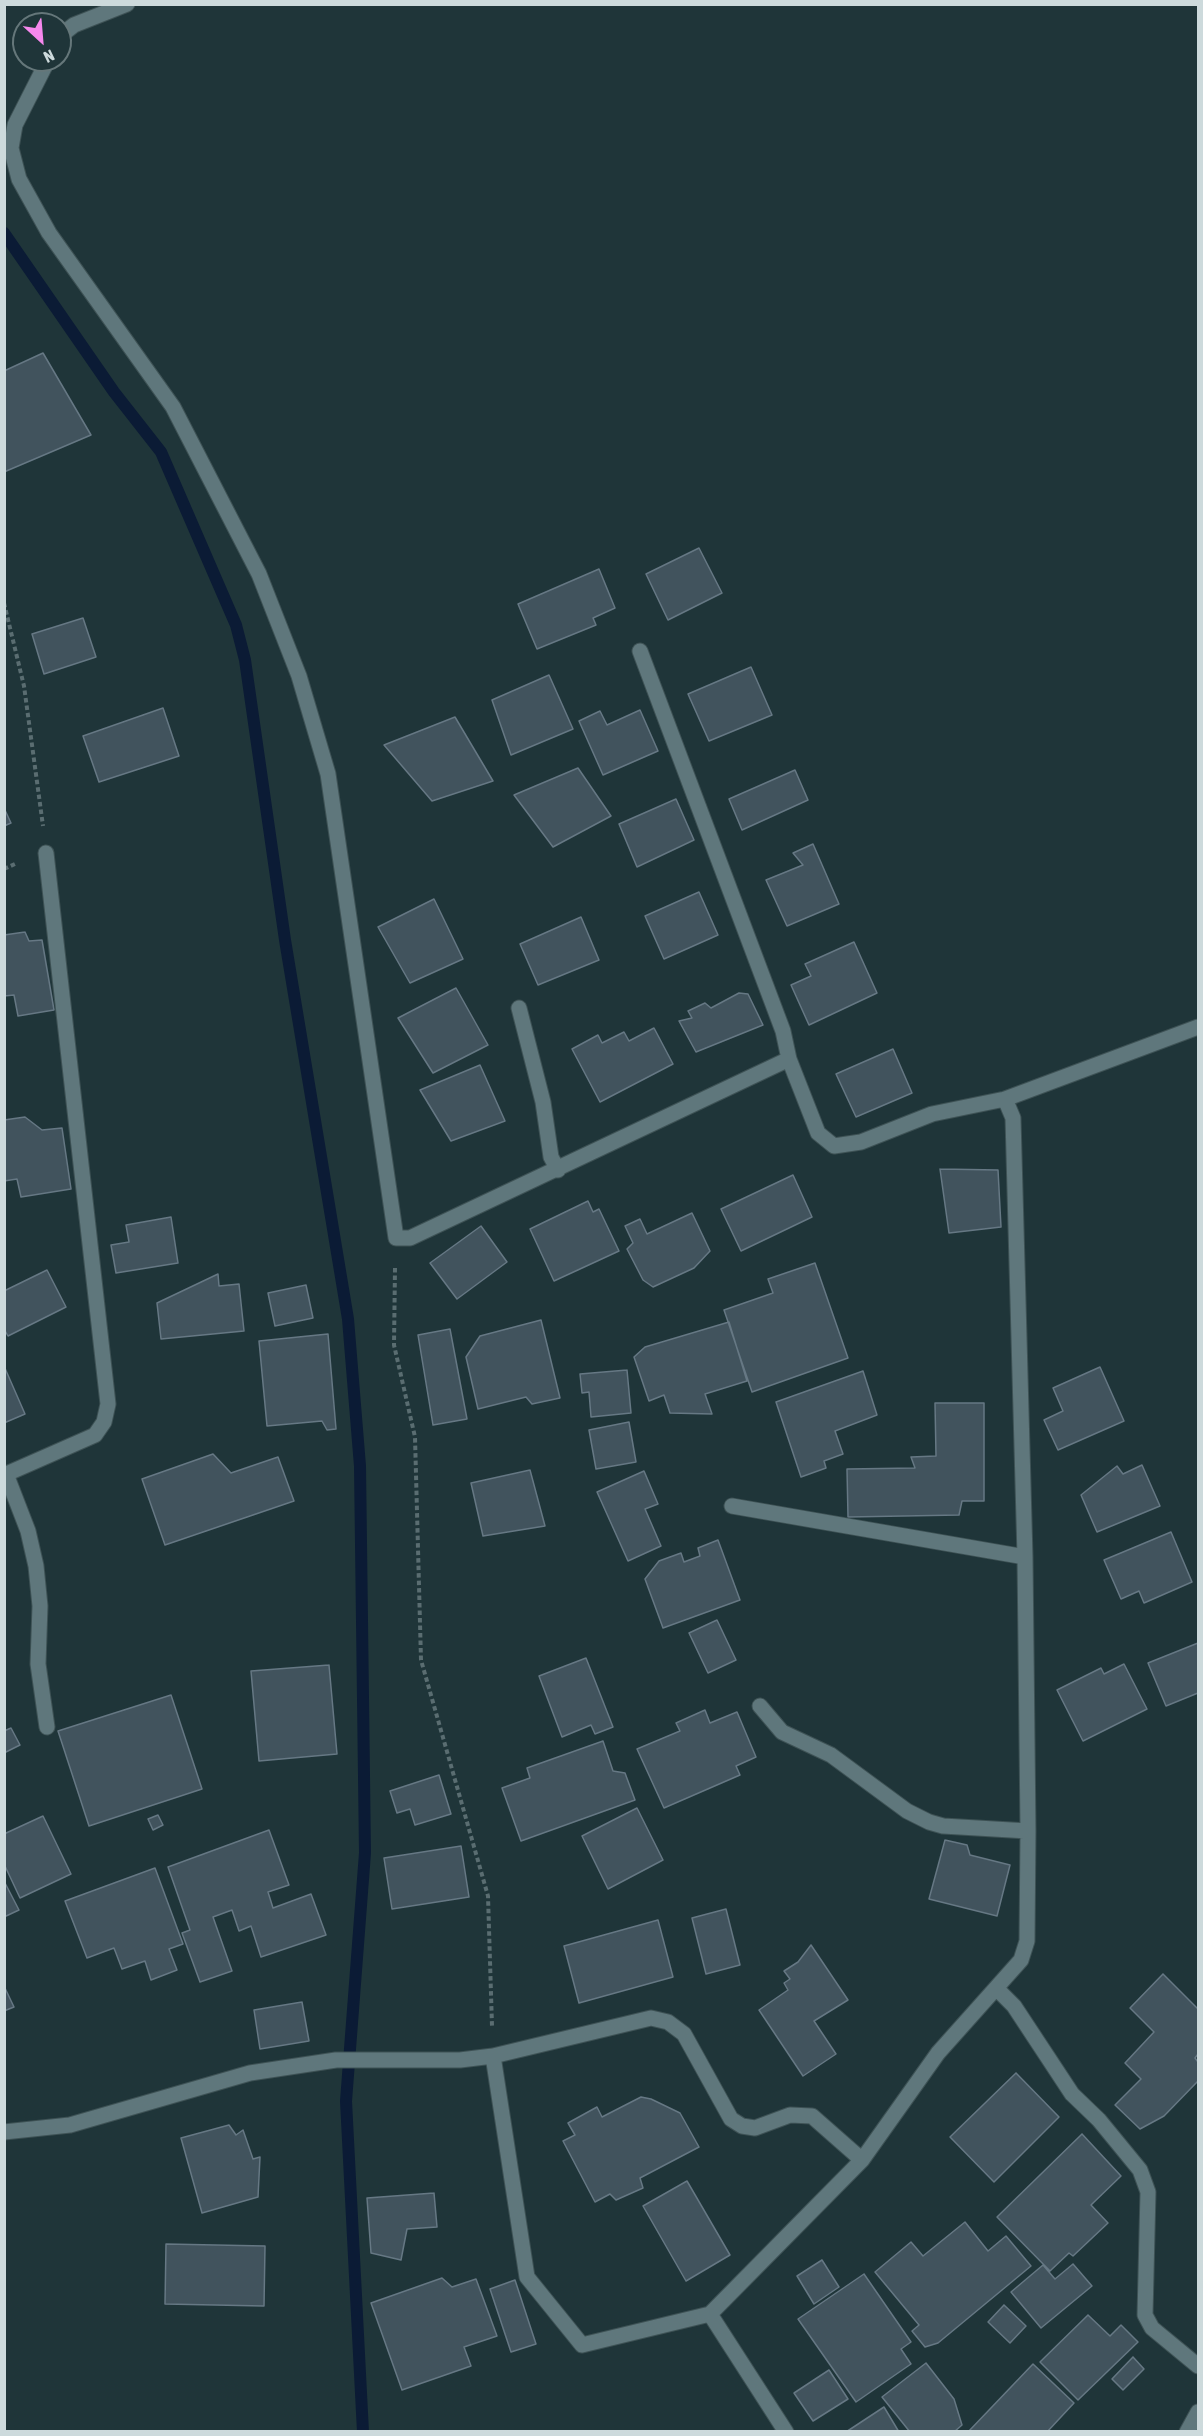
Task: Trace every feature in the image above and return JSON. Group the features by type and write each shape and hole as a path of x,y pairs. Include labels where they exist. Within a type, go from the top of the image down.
{"street":[{"path":"72,27 127,4"},
{"path":"42,72 15,125 11,147 20,179 48,233 173,407 259,574 303,687 328,774 396,1239 410,1238 789,1059"},
{"path":"640,651 783,1031 789,1059 818,1133 834,1146 861,1142 932,1114 1005,1099 1198,1027"},
{"path":"46,853 108,1404 104,1422 95,1435 5,1474 28,1531 36,1566 40,1606 38,1664 47,1726"},
{"path":"519,1008 543,1102 551,1157 558,1170"},
{"path":"493,2056 527,2277 582,2345 710,2313 862,2160 938,2053 1021,1960 1027,1941 1029,1832 1025,1557 1013,1118 1005,1099"},
{"path":"732,1506 1025,1557"},
{"path":"760,1706 782,1732 831,1755 907,1811 928,1822 944,1826 1029,1832"},
{"path":"997,1989 1014,2006 1072,2094 1099,2120 1140,2170 1148,2192 1145,2315 1152,2328 1198,2366"},
{"path":"4,2132 70,2125 250,2073 336,2060 394,2058 460,2060 493,2056 651,2018 668,2022 684,2034 731,2119 742,2126 755,2128 790,2115 812,2116 862,2160"},
{"path":"710,2313 786,2432"},
{"path":"1187,2432 1198,2412"}],"path":[{"path":"4,603 24,686 46,853"},
{"path":"396,1239 394,1345 415,1437 421,1660 488,1896 493,2056"}],"building":[{"path":"43,353 91,435 4,472 4,371"},
{"path":"699,548 722,593 668,620 646,574"},
{"path":"599,569 615,608 593,618 596,625 537,649 518,604"},
{"path":"83,618 96,657 44,674 32,634"},
{"path":"751,667 772,715 709,741 688,694"},
{"path":"549,675 573,729 511,755 492,700"},
{"path":"163,708 179,756 99,782 83,736"},
{"path":"640,710 658,751 603,775 579,721 600,711 607,725"},
{"path":"455,717 493,781 432,801 384,745"},
{"path":"578,768 611,816 553,847 514,795"},
{"path":"795,770 808,800 742,830 729,799"},
{"path":"676,799 694,840 637,867 619,824"},
{"path":"4,808 11,823 4,826"},
{"path":"813,844 839,904 787,926 766,880 803,865 793,853"},
{"path":"699,892 718,935 664,959 645,916"},
{"path":"434,899 463,959 410,983 378,927"},
{"path":"581,917 599,960 538,985 520,944"},
{"path":"25,932 29,941 42,940 54,1010 18,1016 14,995 4,996 4,935"},
{"path":"854,942 877,993 809,1025 791,985 811,976 805,964"},
{"path":"456,988 488,1045 433,1073 398,1018"},
{"path":"739,993 748,994 763,1025 696,1052 679,1021 692,1018 688,1011 705,1003 711,1008"},
{"path":"654,1028 673,1064 600,1102 572,1049 598,1035 602,1043 624,1032 629,1041"},
{"path":"893,1049 912,1093 856,1117 836,1074"},
{"path":"480,1065 505,1121 451,1141 420,1090"},
{"path":"25,1117 42,1130 62,1128 71,1189 21,1197 17,1179 4,1181 4,1120"},
{"path":"940,1169 998,1170 1001,1227 949,1233"},
{"path":"793,1175 812,1217 741,1251 721,1209"},
{"path":"588,1201 593,1212 599,1209 619,1251 554,1281 530,1229"},
{"path":"692,1213 710,1251 694,1268 653,1287 643,1280 627,1249 633,1243 625,1226 640,1219 647,1234"},
{"path":"171,1217 178,1263 116,1273 111,1245 129,1242 126,1225"},
{"path":"481,1226 507,1262 457,1299 430,1263"},
{"path":"815,1263 848,1358 752,1392 724,1310 773,1293 768,1279"},
{"path":"47,1270 66,1307 8,1336 4,1329 4,1291"},
{"path":"218,1274 219,1286 239,1284 244,1331 161,1339 157,1303"},
{"path":"306,1285 313,1318 275,1326 268,1293"},
{"path":"541,1320 560,1398 532,1404 526,1397 478,1409 466,1357 480,1336"},
{"path":"729,1322 747,1381 705,1394 712,1414 670,1413 664,1395 649,1401 634,1357 645,1347"},
{"path":"450,1329 467,1419 433,1425 418,1335"},
{"path":"328,1334 336,1429 327,1430 322,1421 267,1426 259,1341"},
{"path":"4,1366 25,1414 4,1423"},
{"path":"1100,1367 1124,1421 1058,1450 1044,1420 1063,1411 1053,1388"},
{"path":"627,1370 631,1413 591,1417 589,1392 582,1393 580,1374"},
{"path":"863,1371 877,1415 835,1431 843,1454 824,1461 826,1468 801,1477 776,1402"},
{"path":"935,1403 984,1403 984,1501 962,1501 959,1515 848,1517 847,1469 915,1468 911,1457 936,1456"},
{"path":"629,1422 636,1462 596,1469 589,1430"},
{"path":"213,1454 231,1473 278,1457 294,1501 165,1545 142,1479"},
{"path":"1142,1465 1160,1506 1097,1532 1081,1495 1117,1466 1123,1474"},
{"path":"530,1470 545,1526 483,1536 471,1483"},
{"path":"644,1471 658,1504 645,1509 661,1546 628,1561 597,1492"},
{"path":"1171,1532 1192,1582 1144,1603 1139,1591 1121,1599 1104,1560"},
{"path":"718,1540 740,1600 663,1628 645,1579 659,1561 681,1553 684,1562 700,1556 698,1548"},
{"path":"717,1620 736,1660 708,1673 689,1633"},
{"path":"1198,1643 1198,1693 1166,1706 1148,1663"},
{"path":"586,1658 613,1727 595,1734 591,1725 562,1737 539,1676"},
{"path":"1124,1664 1147,1709 1083,1741 1057,1690 1101,1668 1104,1674"},
{"path":"329,1665 337,1754 259,1761 251,1671"},
{"path":"171,1695 202,1789 89,1826 58,1731"},
{"path":"705,1710 710,1723 737,1712 756,1757 736,1766 740,1775 664,1808 637,1749 680,1731 676,1723"},
{"path":"11,1728 20,1745 4,1753 4,1731"},
{"path":"603,1741 613,1771 625,1773 635,1800 521,1841 502,1788 530,1778 527,1768"},
{"path":"439,1775 451,1814 415,1825 410,1809 397,1813 390,1791"},
{"path":"637,1808 663,1860 608,1889 582,1836"},
{"path":"158,1815 163,1825 153,1830 148,1819"},
{"path":"43,1816 71,1874 20,1898 4,1864 4,1834"},
{"path":"269,1830 289,1885 268,1892 273,1908 311,1894 326,1935 261,1957 251,1926 239,1931 232,1910 213,1917 232,1971 200,1982 182,1933 190,1930 168,1867"},
{"path":"945,1840 967,1845 970,1855 1010,1865 997,1916 929,1899"},
{"path":"461,1846 469,1897 392,1909 384,1858"},
{"path":"155,1868 183,1944 169,1949 177,1970 151,1980 145,1961 122,1969 114,1948 87,1958 65,1901"},
{"path":"4,1881 19,1910 4,1917"},
{"path":"726,1909 740,1965 706,1974 692,1918"},
{"path":"658,1920 673,1977 579,2003 564,1946"},
{"path":"811,1945 848,2000 814,2021 836,2054 803,2076 759,2010 788,1990 784,1983 790,1979 784,1971 798,1962"},
{"path":"1163,1974 1198,2009 1198,2054 1195,2058 1198,2062 1198,2081 1164,2116 1140,2129 1115,2105 1141,2079 1125,2063 1154,2032 1130,2008"},
{"path":"4,1986 14,2007 4,2011"},
{"path":"302,2002 309,2041 260,2049 254,2010"},
{"path":"1016,2073 1059,2117 994,2182 950,2137"},
{"path":"641,2097 651,2099 680,2113 699,2147 640,2178 643,2188 616,2200 610,2194 595,2202 563,2141 575,2135 568,2123 597,2107 602,2117"},
{"path":"229,2125 236,2135 243,2130 253,2159 260,2157 258,2197 202,2213 181,2138"},
{"path":"1082,2134 1121,2176 1091,2205 1108,2223 1073,2256 1069,2253 1050,2271 997,2217"},
{"path":"687,2181 730,2255 686,2281 643,2206"},
{"path":"434,2193 437,2227 407,2229 401,2260 371,2253 367,2198"},
{"path":"965,2222 988,2251 1006,2236 1031,2266 938,2343 925,2347 912,2331 919,2325 875,2272 911,2242 923,2256"},
{"path":"166,2244 265,2246 264,2306 165,2304"},
{"path":"822,2260 839,2287 814,2304 797,2276"},
{"path":"1073,2264 1092,2286 1041,2328 1011,2292 1043,2265 1055,2279"},
{"path":"864,2274 911,2342 901,2349 911,2364 856,2402 798,2319"},
{"path":"442,2278 452,2287 476,2279 497,2336 464,2347 471,2366 402,2390 371,2303"},
{"path":"515,2280 536,2344 511,2352 490,2289"},
{"path":"1004,2305 1026,2326 1010,2343 988,2322"},
{"path":"1088,2315 1110,2336 1121,2325 1138,2342 1078,2400 1040,2362"},
{"path":"1133,2357 1144,2369 1123,2390 1112,2379"},
{"path":"926,2363 954,2399 962,2425 954,2432 910,2432 882,2397"},
{"path":"1033,2364 1074,2403 1047,2432 968,2432"},
{"path":"829,2370 848,2399 813,2421 794,2393"},
{"path":"884,2407 899,2432 846,2432"}],"waterway":[{"path":"4,233 114,392 161,452 236,625 245,660 285,940 348,1319 360,1466 365,1853 346,2101 363,2432"}]}
